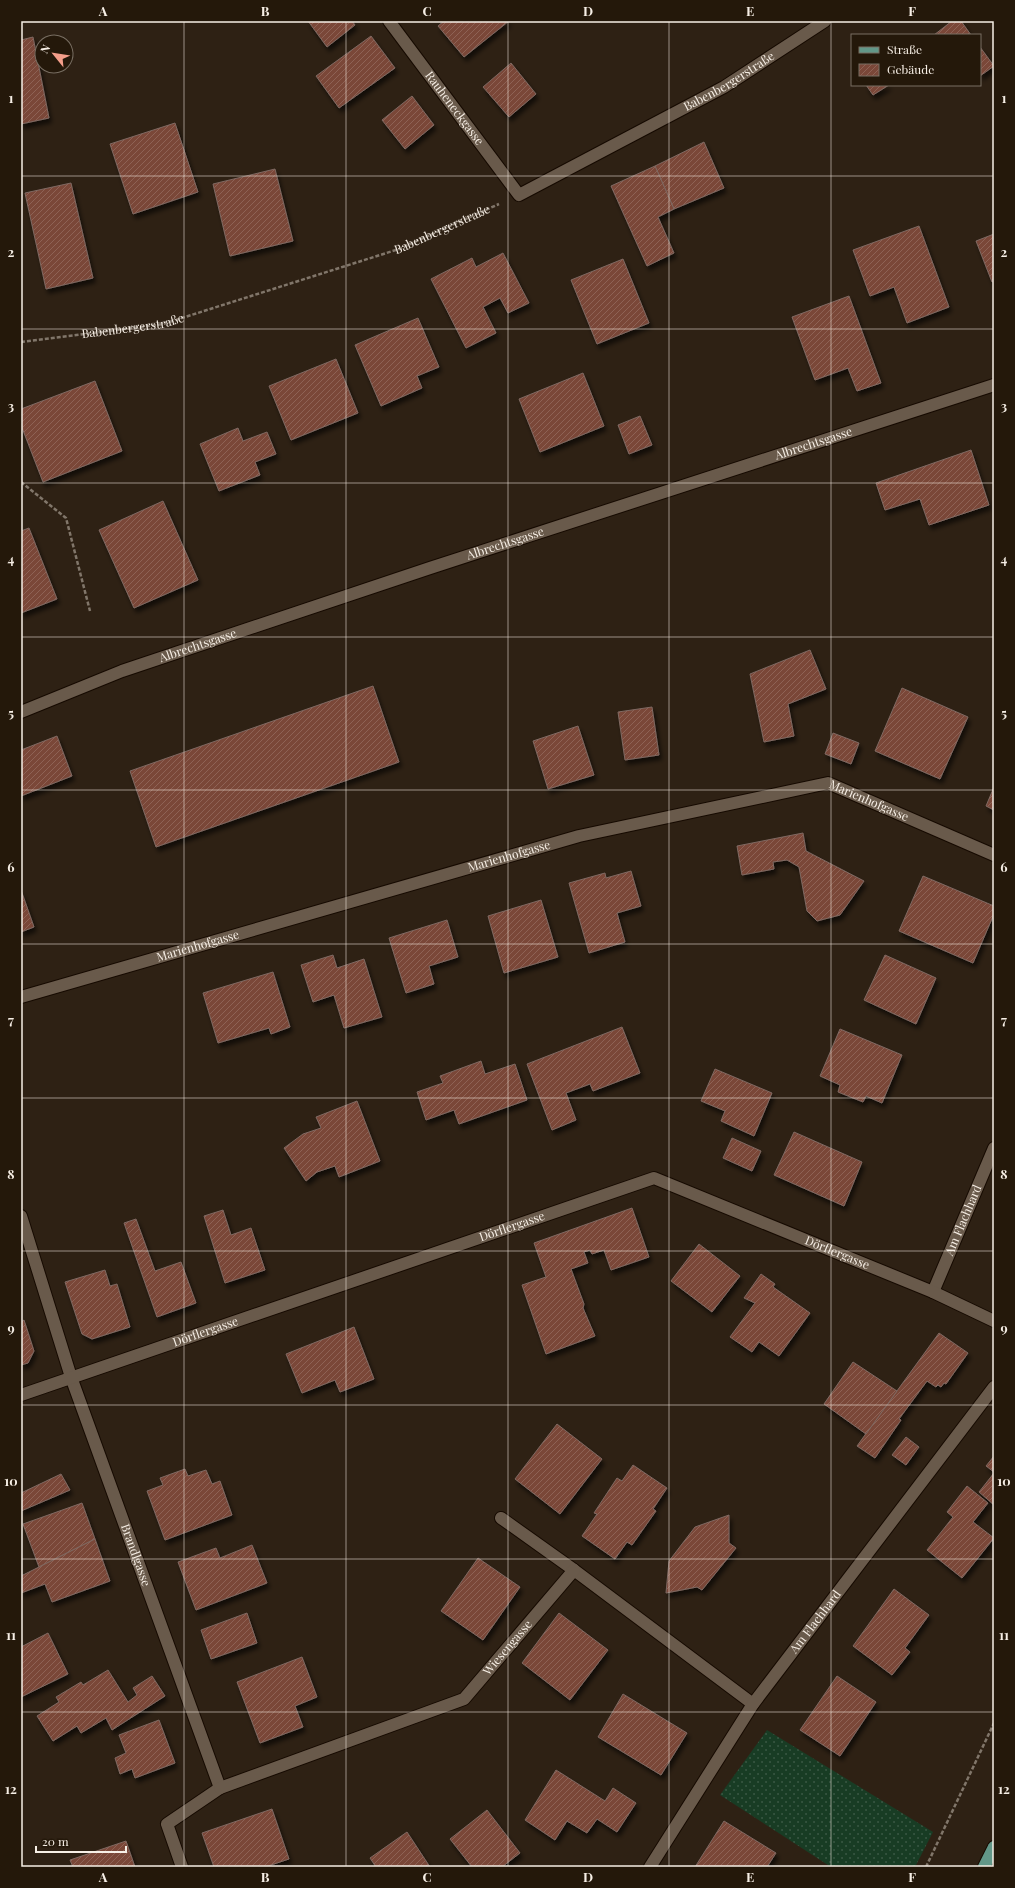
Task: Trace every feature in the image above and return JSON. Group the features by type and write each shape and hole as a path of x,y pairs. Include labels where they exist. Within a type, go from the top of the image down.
{"main road":[{"path":"984,1867 994,1847"}],"street":[{"name":"Rauheneckgasse","path":"390,21 519,195"},
{"name":"Babenbergerstraße","path":"519,195 724,87 825,21"},
{"name":"Albrechtsgasse","path":"21,712 122,671 430,568 994,385"},
{"name":"Marienhofgasse","path":"21,997 579,836 828,783 994,856"},
{"name":"Am Flachhard","path":"933,1292 994,1148"},
{"name":"Dörflergasse","path":"21,1395 654,1178 933,1292 994,1321"},
{"name":"Brandlgasse","path":"21,1216 71,1377 220,1788"},
{"name":"Am Flachhard","path":"650,1867 753,1704 994,1387"},
{"path":"501,1518 574,1570 753,1704"},
{"name":"Wiesengasse","path":"220,1788 464,1699 574,1570"},
{"path":"182,1867 167,1824 220,1788"}],"path":[{"name":"Babenbergerstraße","path":"21,342 163,324 399,249 519,195"},
{"path":"21,482 66,518 90,611"},
{"path":"926,1867 994,1723"}],"green space":[{"path":"767,1730 933,1832 915,1867 831,1867 720,1795"}],"building":[{"path":"308,21 352,21 355,25 327,47"},
{"path":"444,21 509,21 464,57 438,26"},
{"path":"952,21 961,21 970,34 935,34"},
{"path":"371,36 395,68 339,108 316,76"},
{"path":"33,37 34,74 40,74 49,118 21,124 21,40"},
{"path":"981,48 994,66 981,75"},
{"path":"511,63 536,94 509,117 483,87"},
{"path":"867,86 887,86 873,95"},
{"path":"412,96 434,125 405,149 382,120"},
{"path":"175,123 198,192 133,214 110,144"},
{"path":"704,142 724,188 674,209 655,166"},
{"path":"655,166 674,209 658,217 674,253 647,266 611,186"},
{"path":"275,169 293,241 230,256 213,184"},
{"path":"71,183 93,278 46,289 25,193"},
{"path":"919,226 949,307 907,323 894,287 870,296 853,250"},
{"path":"994,234 994,281 992,282 976,241"},
{"path":"503,253 529,303 508,313 500,298 483,307 496,333 466,348 431,279 472,258 476,267"},
{"path":"623,259 649,323 597,344 571,280"},
{"path":"849,296 881,383 857,391 848,368 815,380 792,317"},
{"path":"418,318 439,367 417,376 422,388 381,406 355,345"},
{"path":"336,359 358,413 291,440 269,386"},
{"path":"583,373 604,426 540,452 519,399"},
{"path":"95,381 122,451 43,482 21,425 21,409"},
{"path":"640,416 652,445 629,454 618,425"},
{"path":"238,428 243,441 267,432 276,454 255,462 260,475 219,491 200,444"},
{"path":"971,450 989,505 929,525 920,499 885,510 876,483"},
{"path":"163,501 198,580 134,608 99,530"},
{"path":"29,528 57,599 21,613 21,531"},
{"path":"810,650 826,689 788,704 794,736 764,742 750,674"},
{"path":"373,686 399,762 156,847 130,771"},
{"path":"902,688 968,717 940,779 875,751"},
{"path":"652,707 659,755 625,760 618,712"},
{"path":"578,726 594,775 548,789 533,741"},
{"path":"833,733 859,743 851,764 825,754"},
{"path":"57,736 72,776 21,796 21,750"},
{"path":"994,787 994,810 986,806"},
{"path":"803,833 806,851 864,881 840,915 817,921 807,911 799,867 787,860 773,862 774,869 742,875 737,846"},
{"path":"631,871 641,906 617,913 625,942 589,953 569,883 605,873 606,878"},
{"path":"923,876 994,906 994,914 973,963 899,931"},
{"path":"21,890 34,927 21,932"},
{"path":"541,900 558,957 504,973 488,916"},
{"path":"447,920 458,957 429,966 434,984 406,993 389,938"},
{"path":"333,955 337,968 364,959 382,1017 344,1028 334,995 313,1002 301,965"},
{"path":"885,955 936,978 916,1024 864,1000"},
{"path":"273,972 290,1027 271,1034 269,1028 218,1043 203,993"},
{"path":"622,1027 640,1073 593,1091 590,1084 566,1093 576,1120 552,1130 527,1064"},
{"path":"840,1029 902,1055 882,1103 866,1096 863,1102 838,1092 840,1085 820,1076"},
{"path":"481,1061 485,1074 515,1064 527,1100 459,1124 454,1110 426,1120 417,1092 443,1083 440,1076"},
{"path":"715,1069 772,1093 754,1136 721,1121 725,1111 701,1101"},
{"path":"357,1101 380,1161 339,1177 335,1166 317,1172 306,1181 284,1148 303,1134 321,1128 316,1117"},
{"path":"794,1132 862,1162 844,1206 774,1175"},
{"path":"732,1138 761,1151 752,1171 723,1158"},
{"path":"632,1208 649,1257 611,1270 604,1250 592,1254 590,1250 584,1252 588,1263 571,1269 584,1304 583,1308 595,1336 546,1354 522,1285 546,1277 534,1243"},
{"path":"223,1210 231,1235 251,1228 265,1270 225,1283 204,1216"},
{"path":"136,1219 155,1271 181,1262 196,1303 157,1317 124,1223"},
{"path":"699,1244 740,1276 712,1312 671,1281"},
{"path":"105,1270 110,1286 117,1284 130,1327 92,1339 82,1334 65,1282"},
{"path":"761,1274 775,1284 773,1287 810,1313 779,1356 759,1342 752,1352 730,1337 755,1303 744,1298"},
{"path":"24,1320 34,1351 28,1363 21,1365 21,1322"},
{"path":"354,1327 374,1379 340,1392 335,1380 302,1393 286,1354"},
{"path":"939,1333 968,1353 946,1384 944,1383 941,1387 938,1385 936,1387 927,1381 899,1419 901,1420 875,1458 857,1446"},
{"path":"853,1362 897,1391 866,1434 824,1404"},
{"path":"557,1424 602,1459 560,1514 515,1479"},
{"path":"906,1437 919,1447 906,1465 892,1455"},
{"path":"994,1456 994,1472 986,1466"},
{"path":"633,1465 667,1488 653,1509 656,1511 632,1545 627,1542 615,1559 582,1536 597,1514 594,1513 617,1478 622,1481"},
{"path":"185,1469 188,1476 206,1470 212,1484 220,1481 232,1515 165,1540 147,1491 163,1485 160,1478"},
{"path":"994,1473 994,1505 979,1492"},
{"path":"61,1474 70,1490 21,1511 21,1493"},
{"path":"967,1486 988,1503 973,1522 994,1538 962,1578 927,1550 953,1517 947,1512"},
{"path":"82,1503 95,1539 39,1567 23,1524"},
{"path":"729,1515 729,1543 736,1548 702,1590 697,1587 666,1593 669,1561 695,1527"},
{"path":"95,1539 110,1581 52,1602 45,1584 21,1593 21,1576"},
{"path":"252,1545 267,1583 196,1610 178,1562 216,1548 220,1558"},
{"path":"478,1558 520,1587 483,1640 441,1611"},
{"path":"894,1589 929,1615 905,1648 910,1652 892,1675 853,1646"},
{"path":"247,1613 257,1643 211,1659 201,1630"},
{"path":"559,1613 608,1650 570,1700 522,1663"},
{"path":"48,1633 68,1674 21,1697 21,1647"},
{"path":"302,1657 317,1697 295,1706 303,1727 260,1743 237,1682"},
{"path":"108,1670 128,1702 137,1695 133,1688 152,1676 165,1696 112,1730 106,1718 81,1733 77,1726 53,1741 37,1716 59,1702 56,1697 81,1682 83,1685"},
{"path":"837,1676 876,1702 840,1756 800,1730"},
{"path":"623,1694 687,1733 661,1775 598,1737"},
{"path":"159,1720 175,1763 135,1778 132,1769 120,1774 115,1758 126,1753 119,1735"},
{"path":"556,1770 605,1801 613,1788 636,1803 617,1832 597,1819 587,1833 567,1821 555,1840 525,1820"},
{"path":"272,1809 289,1859 265,1867 214,1867 202,1833"},
{"path":"487,1810 520,1853 502,1867 472,1867 450,1839"},
{"path":"724,1821 776,1853 767,1867 695,1867"},
{"path":"407,1832 430,1867 376,1867 370,1858"},
{"path":"126,1841 135,1867 73,1867 70,1860"}]}
